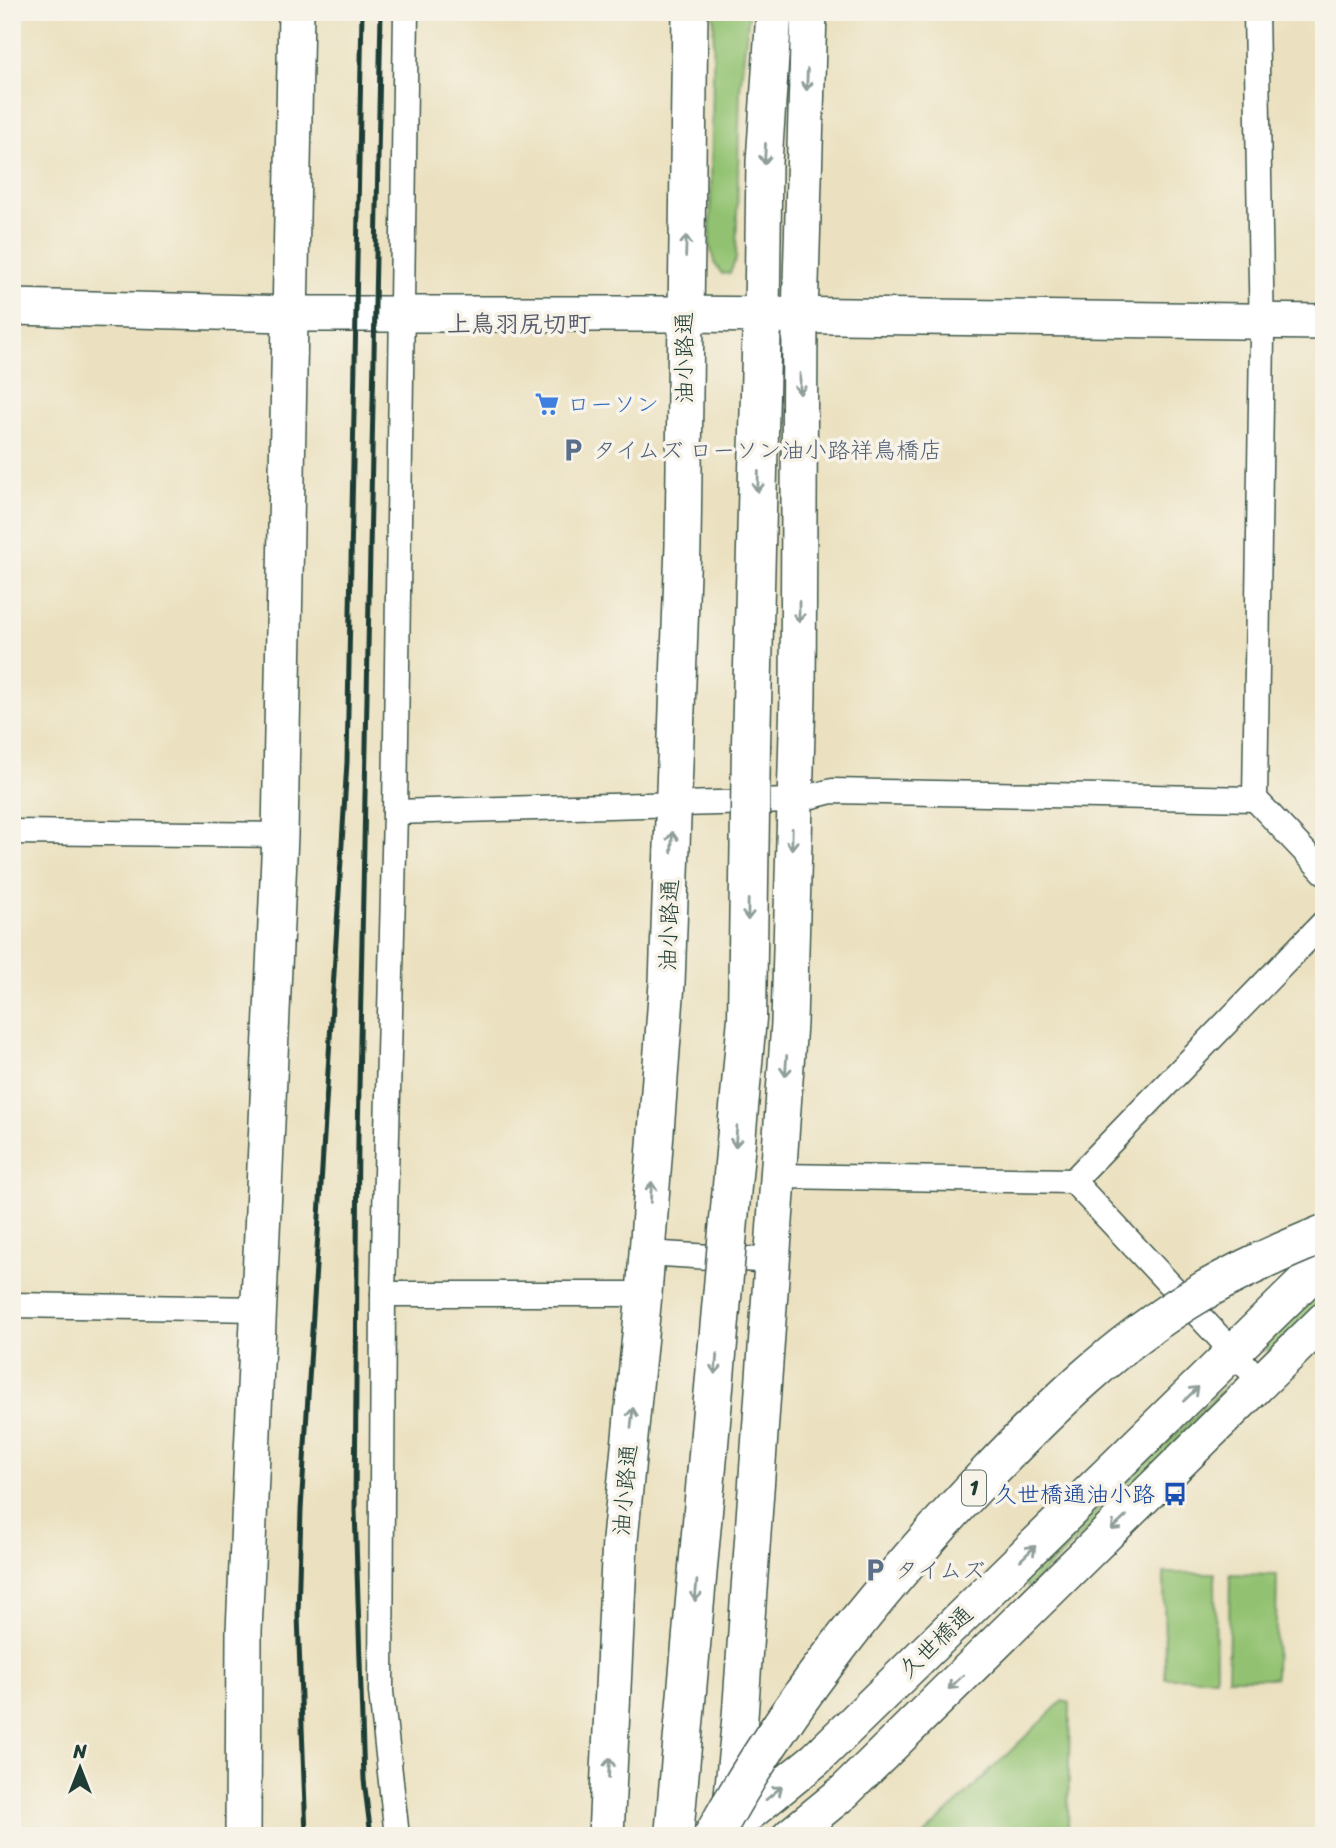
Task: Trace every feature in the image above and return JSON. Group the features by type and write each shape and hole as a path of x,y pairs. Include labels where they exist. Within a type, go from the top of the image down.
{"highway":[{"path":"674,1836 747,1018 762,315"},
{"name":"1","path":"722,1835 786,1716 845,1636 953,1511 1064,1395 1122,1347 1194,1296 1261,1260 1324,1234"}],"street":[{"path":"243,1836 244,1631 261,1309 280,835 296,12"},
{"path":"397,1836 381,1692 383,1294 395,812 406,12"},
{"name":"油小路通","path":"606,1836 620,1540 644,1294 667,983 683,545 690,12"},
{"path":"762,315 764,162 774,12"},
{"path":"722,1835 740,1717 789,1023 798,695 800,316 809,12"},
{"path":"1256,12 1262,322 1255,799 1324,872"},
{"path":"12,307 291,314 684,314 1324,322"},
{"path":"395,812 793,801 832,791 1255,799"},
{"path":"12,832 280,835"},
{"path":"1073,1181 1324,922"},
{"path":"779,1176 1073,1181 1262,1383"},
{"path":"647,1253 774,1261"},
{"name":"久世橋通","path":"722,1835 816,1759 1324,1263"},
{"path":"383,1294 644,1294"},
{"path":"12,1305 261,1309"},
{"name":"久世橋通","path":"790,1836 845,1791 1324,1320"},
{"path":"997,1583 1026,1614"}],"green space":[{"path":"714,12 749,12 740,89 736,259 730,273 722,274 715,264 710,246"},
{"path":"1324,1286 1324,1300 1272,1351 1265,1350 1265,1344"},
{"path":"1228,1384 1235,1389 1028,1587 1025,1585 1025,1579"},
{"path":"1164,1573 1215,1573 1216,1678 1165,1678"},
{"path":"1230,1574 1277,1575 1275,1678 1228,1678"},
{"path":"1062,1701 1070,1703 1068,1836 923,1836"}],"railway":[{"path":"306,1836 298,1615 301,1510 347,762 362,12"},
{"path":"371,1836 364,1780 355,1510 358,1137 381,12"}],"place":[{"name":"ローソン","path":"547,404"},
{"name":"タイムズ ローソン油小路祥鳥橋店","path":"573,450"},
{"name":"久世橋通油小路","path":"1175,1494"},
{"name":"タイムズ","path":"875,1570"}],"district":[{"name":"上鳥羽尻切町","path":"519,324"}]}
